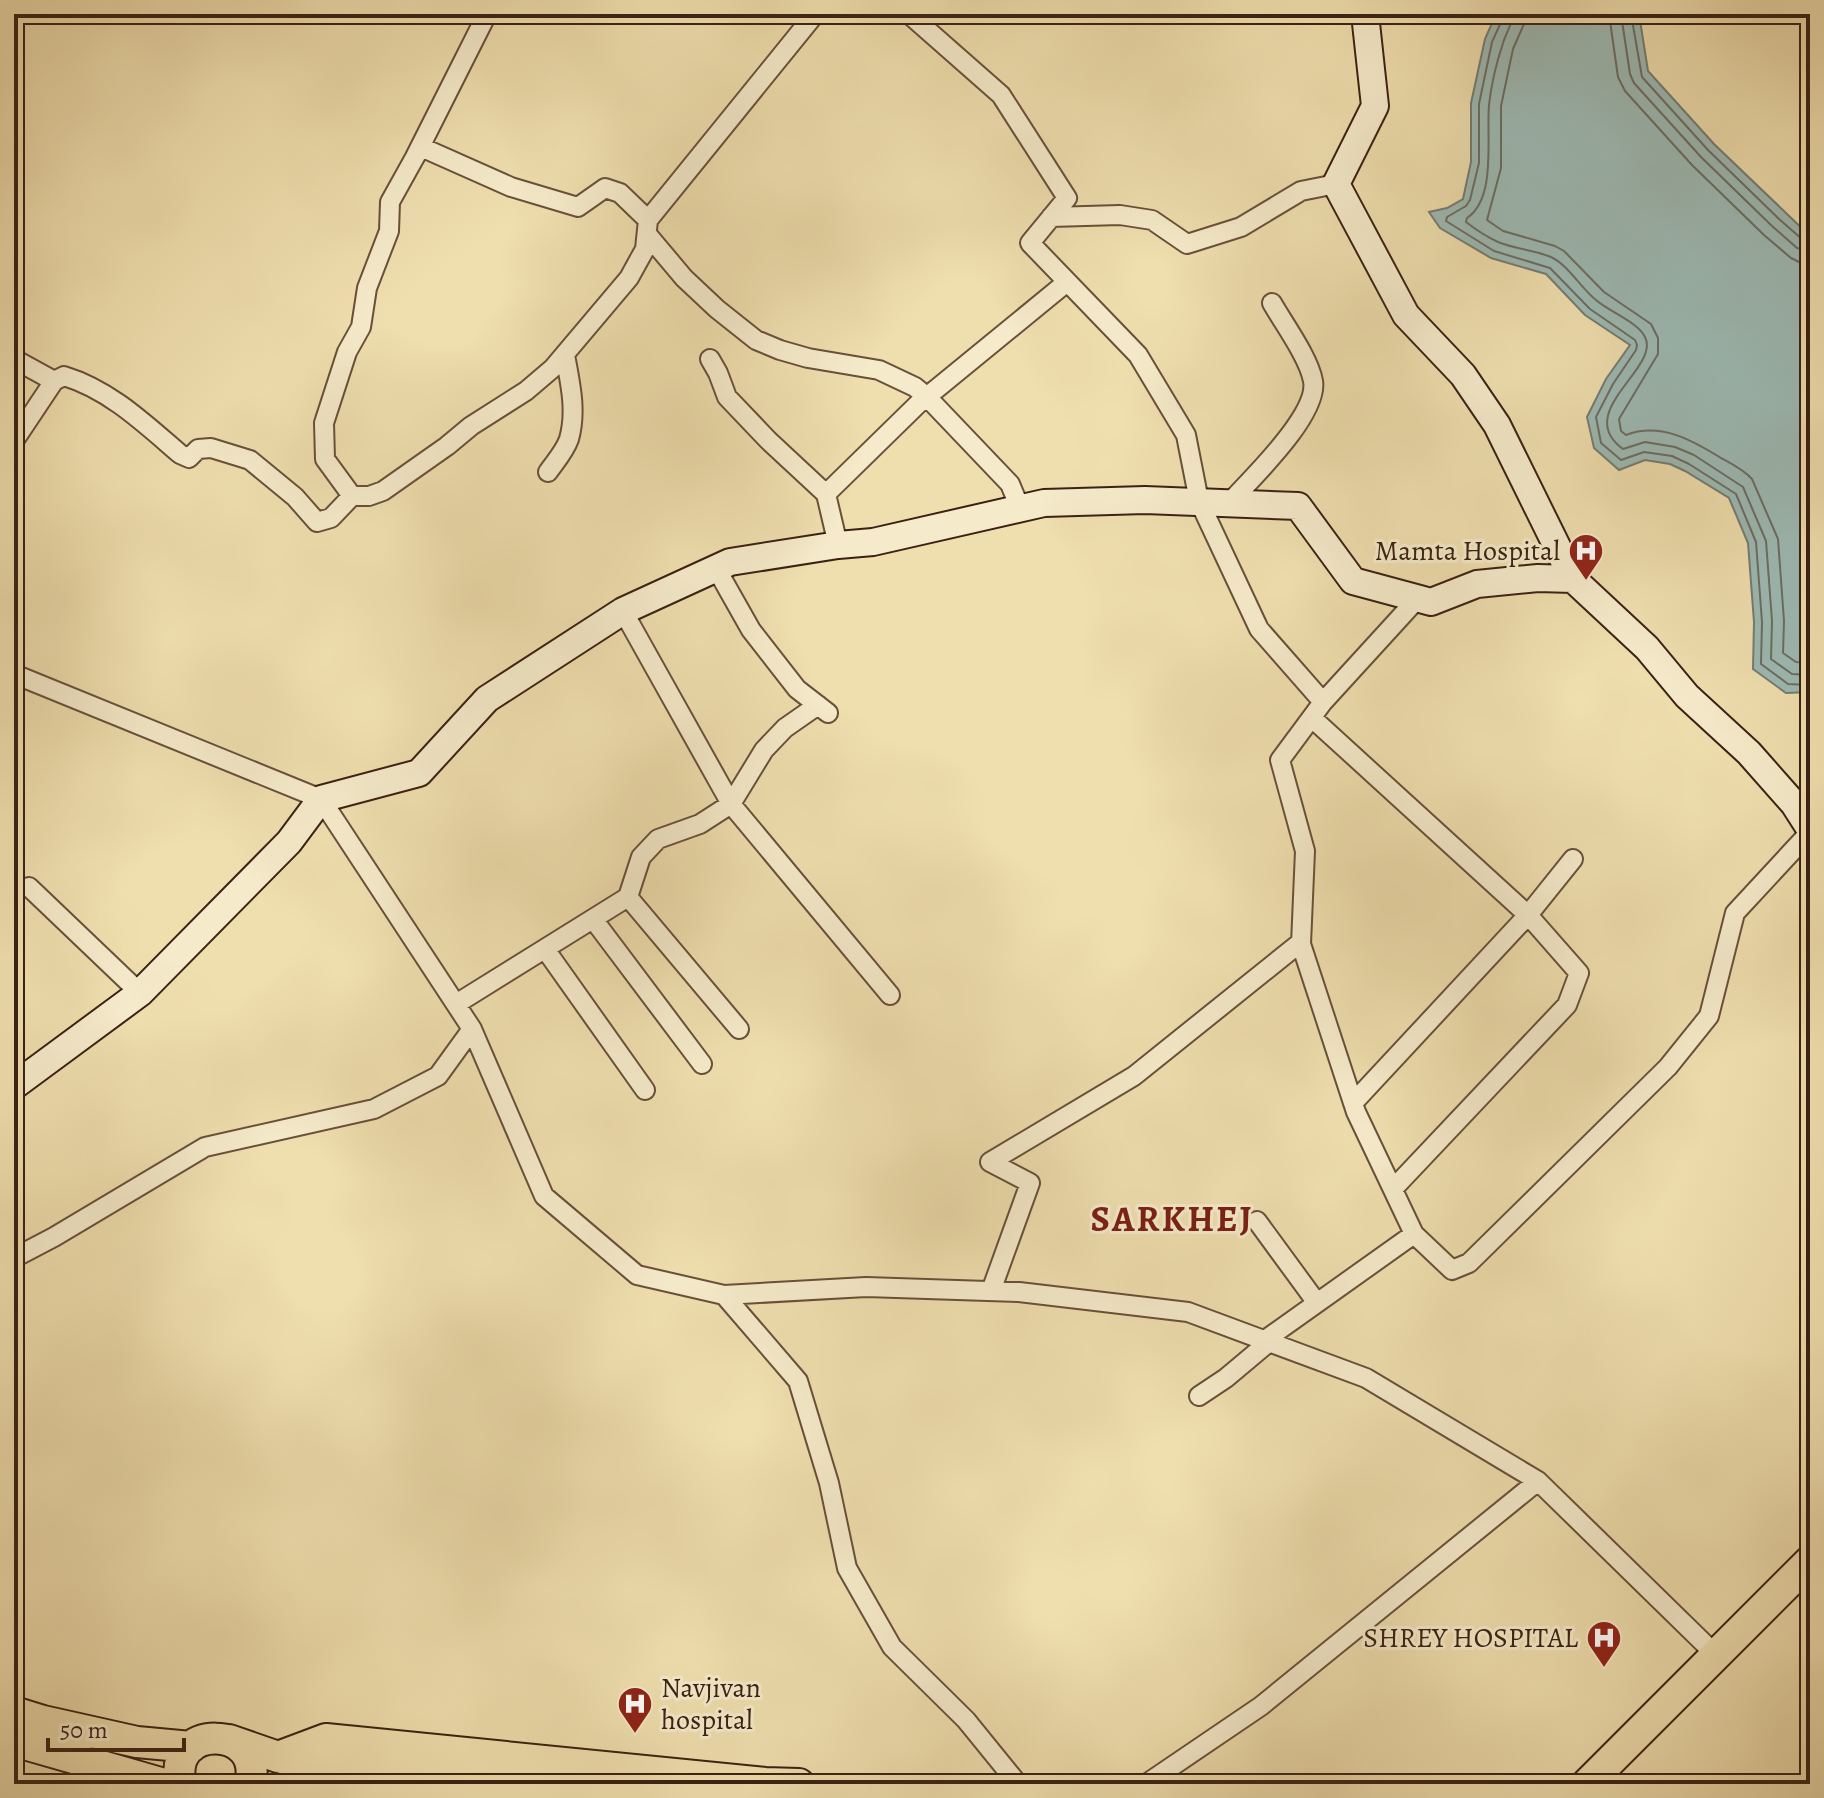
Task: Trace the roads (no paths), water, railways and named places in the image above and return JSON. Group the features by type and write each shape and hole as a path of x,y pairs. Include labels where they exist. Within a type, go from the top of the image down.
{"main road":[{"path":"1587,1784 1810,1561"},
{"path":"14,1712 137,1742 191,1747"},
{"path":"181,1784 180,1768 184,1757 191,1747 209,1738 229,1740 313,1766 518,1784"},
{"path":"278,1757 326,1739 799,1784"},
{"path":"229,1740 247,1755 251,1765 250,1784"},
{"path":"14,1741 164,1784"}],"street":[{"path":"352,496 325,459 324,423 347,352 361,327 367,288 389,231 390,202 487,14"},
{"path":"14,441 54,381 64,376 100,392 131,411 180,454 189,458 198,449 211,448 250,460 295,497 317,522 331,518 352,496 369,496 383,491 471,426 526,391 565,355 629,278 645,249 647,227 815,14"},
{"path":"909,14 1001,95 1067,198 1030,243 1138,355 1186,435 1199,501 1259,629 1323,702"},
{"path":"1336,184 1375,106 1365,14"},
{"path":"421,147 511,187 578,207 605,188 620,193 684,278 756,340 808,358 879,370 915,387 1010,484 1020,508"},
{"path":"1051,217 1120,215 1152,220 1187,244 1241,227 1301,191 1336,184"},
{"path":"1336,184 1406,315 1463,375 1497,425 1573,579 1647,648 1687,696 1749,753 1794,804 1810,830 1735,913 1709,1016 1668,1067 1469,1263 1452,1270 1414,1234 1353,1103 1301,942 1305,851 1280,760 1323,702 1418,598"},
{"path":"826,494 927,397 1067,282"},
{"path":"1230,502 1292,432 1309,404 1314,382 1305,358 1272,303"},
{"path":"548,472 568,441 572,419 573,403 565,355"},
{"path":"14,359 54,381"},
{"path":"710,359 727,397 826,494 838,545"},
{"path":"14,1086 140,993 289,842 321,799 419,773 487,699 623,611 730,562 873,542 1044,503 1199,501 1298,506 1353,581 1431,602 1477,584 1538,578 1573,579"},
{"path":"456,1004 628,897 641,857 658,839 700,824 731,804 764,750 785,728 823,709 797,689 751,630 716,568"},
{"path":"623,611 731,804 890,995"},
{"path":"1647,648 1696,681 1762,742 1810,799"},
{"path":"14,674 321,799 472,1029 544,1196 637,1275 724,1295 866,1287 1019,1292 1188,1312 1366,1378 1538,1481 1716,1655"},
{"path":"1312,718 1528,915 1579,973 1567,1005 1393,1189"},
{"path":"1353,1103 1528,915 1573,859"},
{"path":"29,887 140,993"},
{"path":"628,897 739,1029"},
{"path":"593,919 702,1064"},
{"path":"991,1291 1030,1183 990,1162 1134,1076 1301,942"},
{"path":"545,949 645,1090"},
{"path":"14,1258 205,1147 374,1109 438,1076 472,1029"},
{"path":"1257,1221 1317,1303"},
{"path":"1199,1396 1226,1378 1267,1341 1317,1303 1414,1234"},
{"path":"724,1295 798,1381 829,1483 847,1568 892,1647 966,1720 1018,1784"},
{"path":"1146,1784 1261,1706 1538,1481"}],"water":[{"path":"1496,14 1639,14 1648,71 1714,144 1810,236 1810,692 1786,693 1753,669 1754,622 1748,543 1729,498 1670,464 1645,460 1619,470 1594,448 1587,417 1606,379 1630,345 1585,315 1546,274 1491,258 1440,228 1429,212 1447,208 1463,199 1471,162 1471,103 1485,39"}],"place":[{"name":"Mamta Hospital","path":"1586,582"},
{"name":"SHREY HOSPITAL","path":"1604,1669"},
{"name":"Navjivan hospital","path":"635,1735"}],"district":[{"name":"SARKHEJ","path":"1172,1218"}]}
